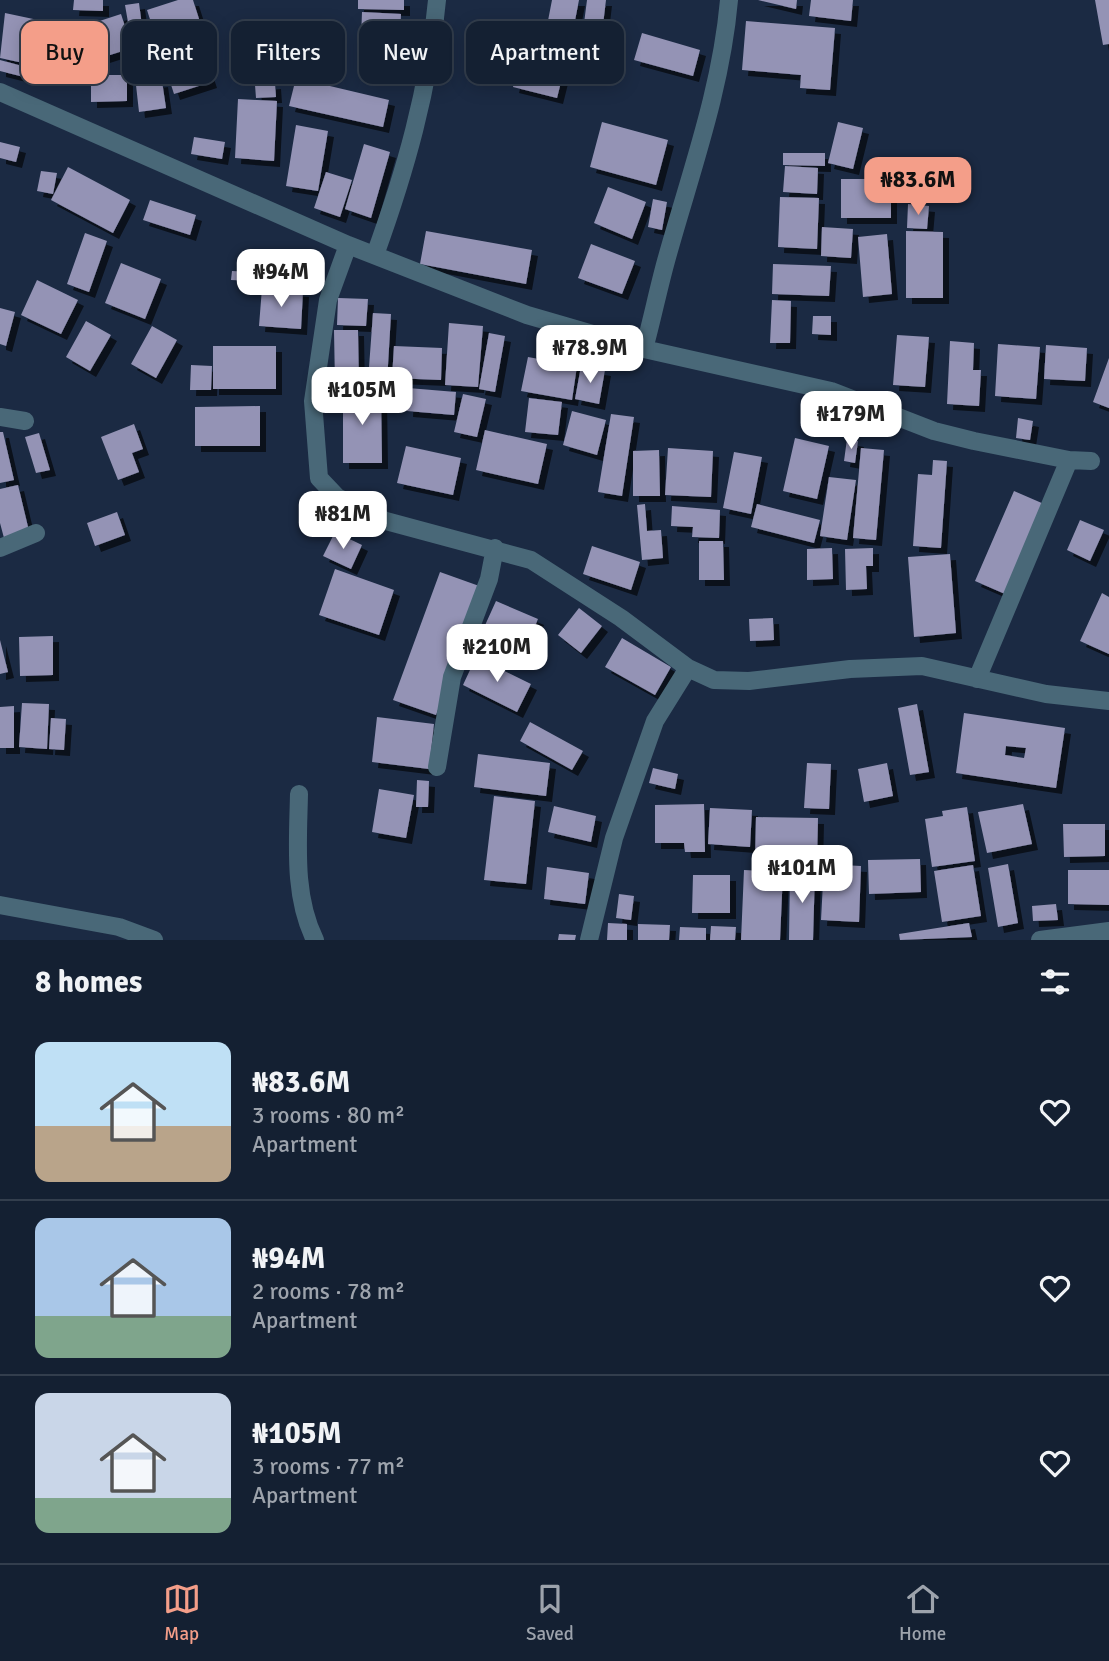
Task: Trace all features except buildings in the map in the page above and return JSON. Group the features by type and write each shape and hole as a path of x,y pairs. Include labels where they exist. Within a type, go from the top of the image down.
{"street":[{"path":"375,255 400,186 421,107 437,0"},
{"path":"644,349 666,261 718,80 729,0"},
{"path":"0,92 348,245 527,315 644,349 831,391 934,430 1069,460 1091,461"},
{"path":"348,245 328,300 319,341 313,401 319,478 337,497 386,521 495,548 531,560 688,668 714,680 749,681 850,669 922,666 1046,694 1109,701"},
{"path":"0,417 25,421"},
{"path":"977,679 1069,460"},
{"path":"0,548 36,533"},
{"path":"437,767 452,677 489,579 495,548"},
{"path":"589,940 614,838 654,720 688,668"},
{"path":"299,794 300,885 304,916 315,940"},
{"path":"0,905 119,927 154,940"},
{"path":"1040,940 1109,931"}]}
